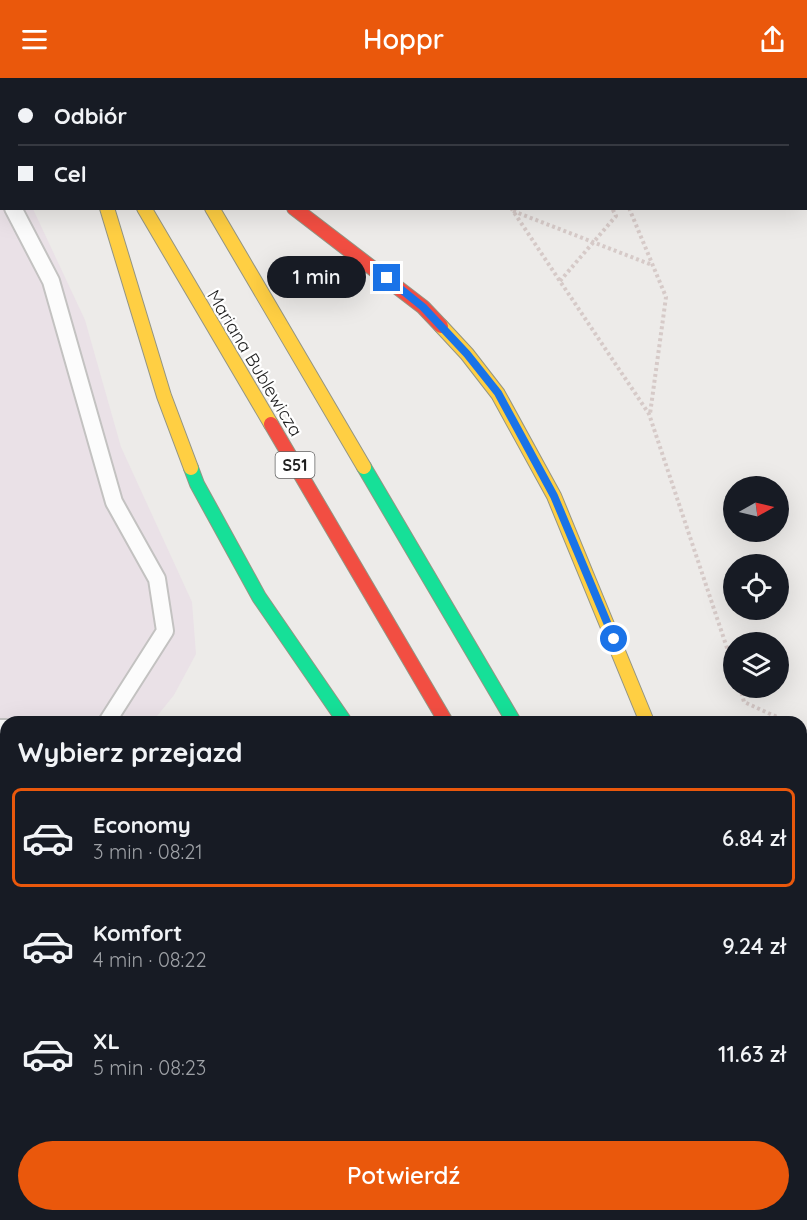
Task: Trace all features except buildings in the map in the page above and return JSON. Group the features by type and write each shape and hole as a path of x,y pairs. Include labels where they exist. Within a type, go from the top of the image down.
{"main road":[{"path":"108,210 164,396 197,484 259,597 341,716"},
{"name":"Mariana Bublewicza","path":"145,210 442,716"},
{"path":"213,210 510,716"},
{"path":"297,210 423,307 467,354 498,393 554,496 646,716"}],"lane":[{"path":"14,210 51,282 114,502 157,579 165,631 111,716"}],"path":[{"path":"512,210 652,265"},
{"path":"512,210 650,414 723,636"},
{"path":"560,281 616,216 613,210"},
{"path":"630,210 666,297 650,414"},
{"path":"743,698 744,702 775,716"}],"shaded area":[{"path":"0,210 33,210 85,320 121,447 192,602 196,654 174,695 157,716 0,716"}],"traffic: fast":[{"path":"364,467 510,716"},
{"path":"191,468 197,484 259,597 341,716"}],"traffic: slow":[{"path":"108,210 164,396 191,468"},
{"path":"145,210 271,424"},
{"path":"213,210 364,467"},
{"path":"441,326 467,354 498,394 554,496 645,716"}],"traffic: jam":[{"path":"297,210 423,307 441,326"},
{"path":"271,424 442,716"}],"route":[{"path":"387,278 423,307 467,354 498,393 554,496 614,639"}]}
